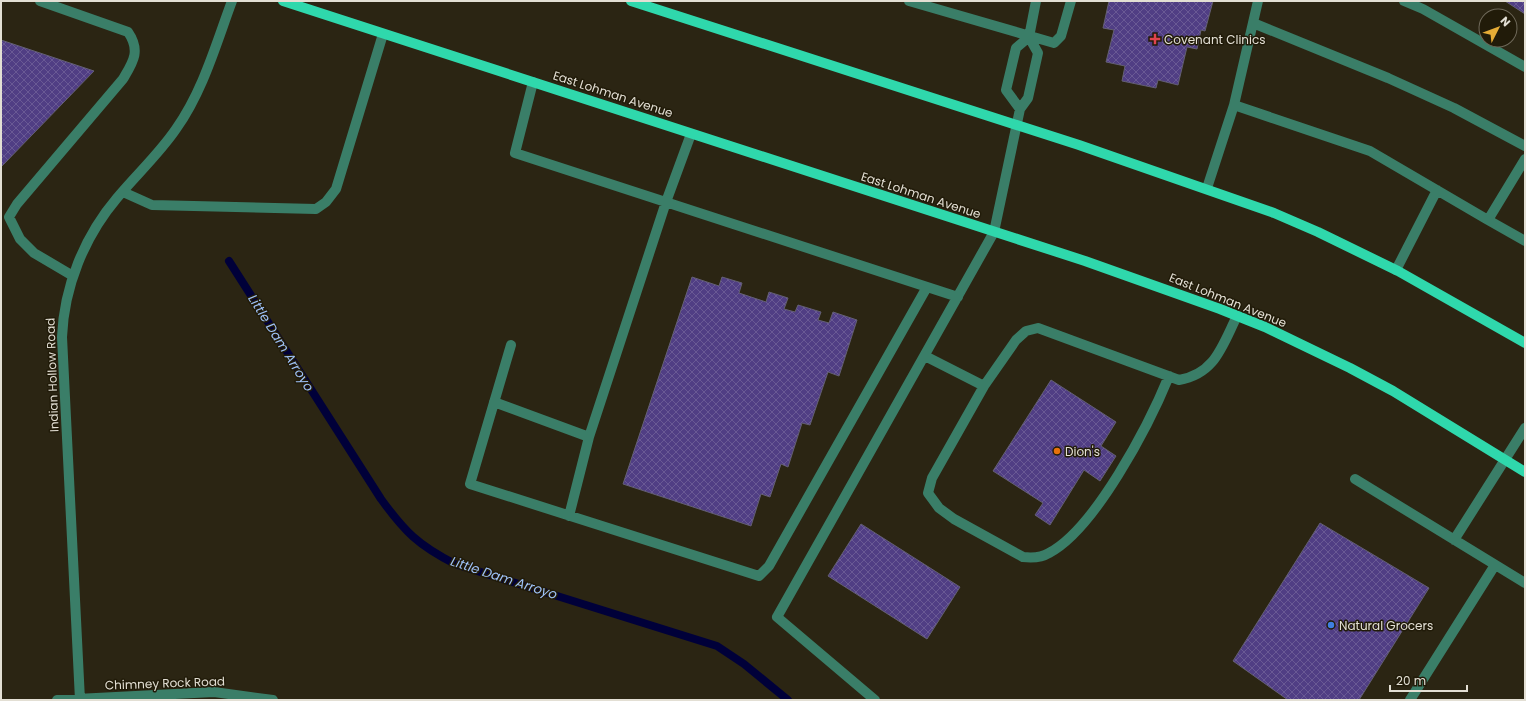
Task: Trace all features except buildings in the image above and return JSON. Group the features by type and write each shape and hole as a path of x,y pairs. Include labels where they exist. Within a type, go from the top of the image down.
{"main road":[{"name":"East Lohman Avenue","path":"283,1 1175,292 1237,316 1350,368 1393,391 1525,472"},
{"path":"631,1 1017,125 1207,188 1274,213 1318,232 1396,270 1525,343"}],"street":[{"path":"40,1 128,32 134,41 135,59 124,80 5,216 20,239 34,253 73,276"},
{"name":"Indian Hollow Road","path":"80,699 62,337 64,305 73,276 96,226 164,144 189,108 202,82 232,1"},
{"path":"909,1 1054,43 1058,41 1061,36 1071,1"},
{"path":"1020,109 1006,90 1016,48 1029,36 1036,1"},
{"path":"1207,188 1234,105 1258,1"},
{"path":"1404,1 1423,9 1525,66"},
{"path":"1253,23 1388,78 1454,108 1525,146"},
{"path":"123,192 152,205 316,209 326,202 336,189 383,34"},
{"path":"874,700 777,617 994,232 1020,109 1028,98 1038,54 1029,36"},
{"path":"533,82 515,153 958,297"},
{"path":"1234,105 1370,151 1525,242"},
{"path":"569,516 589,437 666,202 691,134"},
{"path":"1488,220 1525,159"},
{"path":"1396,270 1437,190"},
{"path":"511,345 470,484 759,576 769,566 927,287"},
{"path":"1169,376 1157,405 1121,469 1087,521 1067,542 1048,554 1035,558 1023,557 954,519 939,508 928,493 932,478 984,386 1016,340 1026,331 1038,328 1169,376 1179,380 1192,378 1206,370 1214,361 1237,316"},
{"path":"925,356 984,386"},
{"path":"494,402 589,437"},
{"path":"1454,540 1525,428"},
{"path":"1355,479 1525,583"},
{"path":"1410,700 1495,565"},
{"name":"Chimney Rock Road","path":"57,700 214,692 273,700"}],"waterway":[{"name":"Little Dam Arroyo","path":"229,261 381,499 397,520 413,537 431,550 455,564 717,646 744,664 788,700"}],"place":[{"name":"Covenant Clinics","path":"1155,39"},
{"name":"Dion's","path":"1057,451"},
{"name":"Natural Grocers","path":"1331,625"}]}
